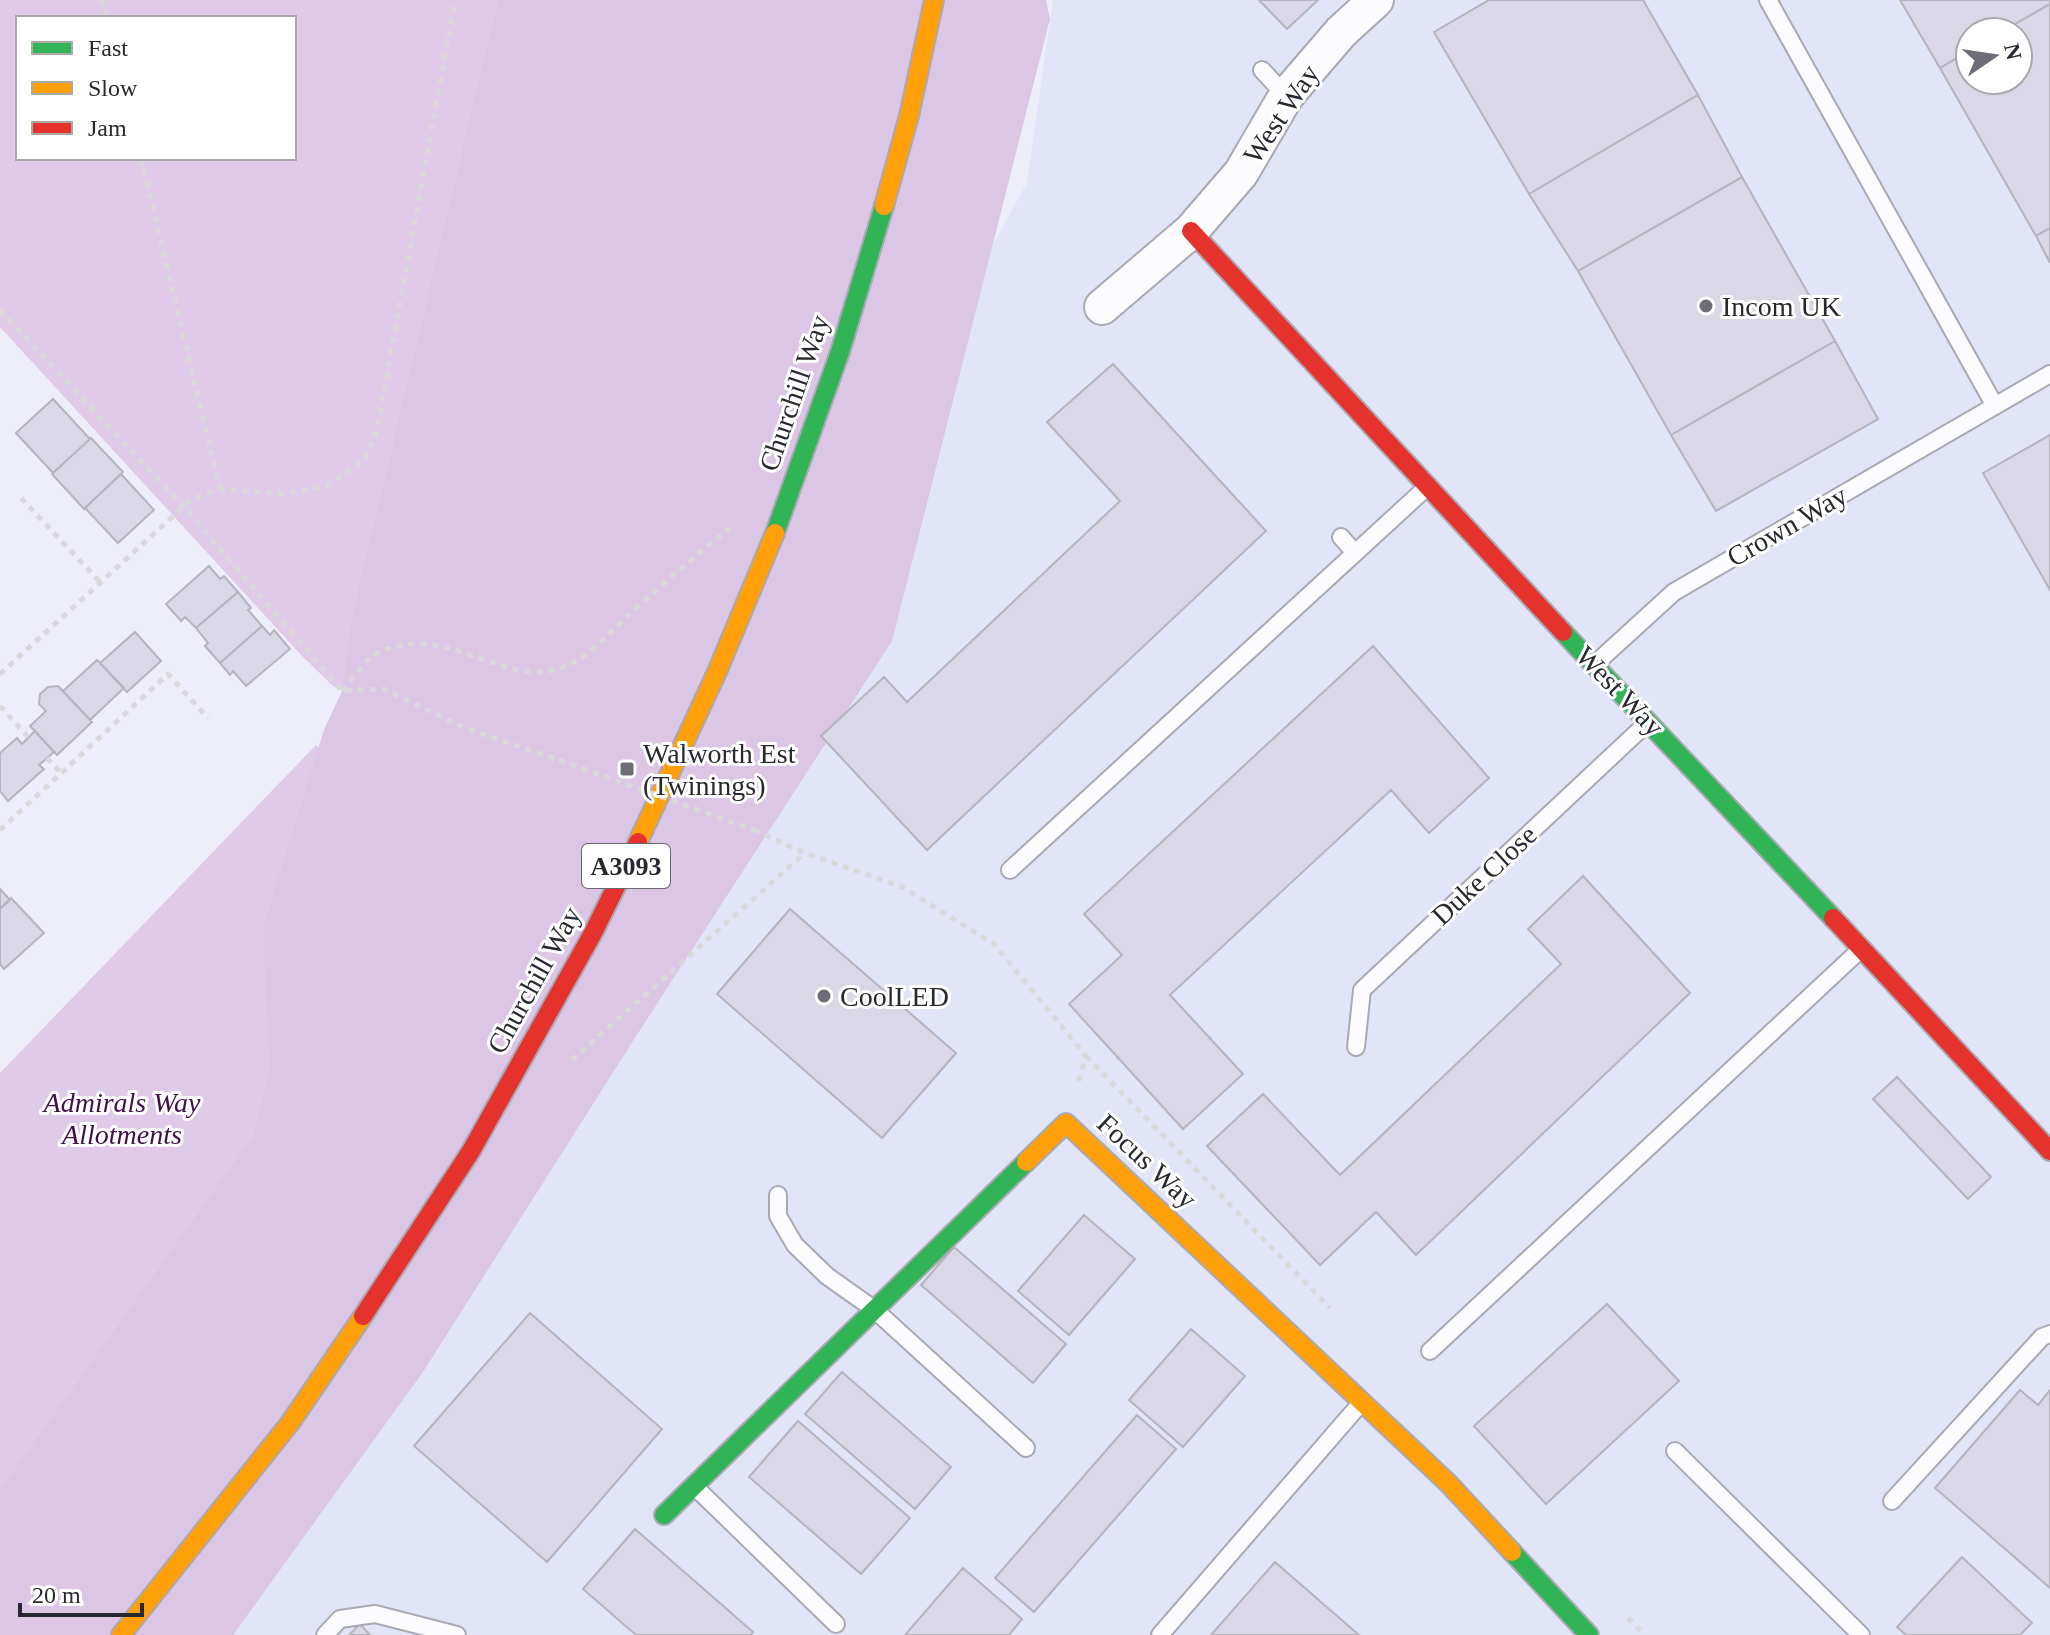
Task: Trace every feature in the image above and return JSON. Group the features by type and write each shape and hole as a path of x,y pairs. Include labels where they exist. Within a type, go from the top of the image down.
{"street":[{"name":"Churchill Way","path":"121,1635 290,1423 471,1151 593,933 654,811 772,541 840,352 909,116 934,0"},
{"name":"West Way","path":"1102,307 1191,231 1241,173 1286,96 1341,32 1376,0"},
{"name":"West Way","path":"1191,231 2050,1151"},
{"name":"Focus Way","path":"664,1515 1066,1123 1448,1483 1589,1635"}],"lane":[{"path":"1768,0 1995,406"},
{"path":"1262,70 1286,96"},
{"name":"Crown Way","path":"1594,665 1674,592 2050,374"},
{"path":"1010,870 1428,486"},
{"path":"1341,537 1355,553"},
{"name":"Duke Close","path":"1356,1047 1362,990 1649,722"},
{"path":"1430,1351 1862,948"},
{"path":"778,1195 778,1216 795,1245 827,1276 875,1310 1026,1448"},
{"path":"1892,1501 2042,1337 2050,1334"},
{"path":"1160,1635 1362,1402"},
{"path":"1675,1451 1861,1635"},
{"path":"694,1485 836,1624"},
{"path":"325,1635 340,1619 375,1614 457,1635"}],"path":[{"path":"0,674 192,499 220,489 284,494 327,486 364,460 377,431 455,0"},
{"path":"141,160 220,489"},
{"path":"0,310 184,507 342,691"},
{"path":"21,498 101,583"},
{"path":"342,691 371,657 407,644 434,644 520,672 545,673 567,666 587,654 690,559 735,524"},
{"path":"0,830 168,674 208,718"},
{"path":"342,691 384,689 465,728 754,830 805,853 902,887 994,944 1086,1056 1066,1123"},
{"path":"0,706 29,738"},
{"path":"47,758 61,773"},
{"path":"566,1066 805,853"}],"shaded area":[{"path":"498,0 1046,0 1050,19 892,641 423,1372 233,1635 0,1635 0,1490 254,1135 270,1071 263,928 324,730 342,691 353,613"},
{"path":"1053,0 2050,0 2050,1635 228,1635 1027,183"}],"green space":[{"path":"0,0 897,0 343,691 333,686 0,327"},
{"name":"Admirals Way Allotments","path":"316,745 435,870 0,1507 0,1073"}],"building":[{"path":"1259,0 1318,0 1287,29"},
{"path":"1489,0 1643,0 1698,95 1529,194 1434,32"},
{"path":"1900,0 2050,0 2050,4 2029,16 1954,16 1954,60 1940,68"},
{"path":"2050,4 2050,228 2036,236 1956,96 2034,96 2034,16 2029,16"},
{"path":"1954,60 1954,92 1940,68"},
{"path":"1698,95 1742,177 1578,271 1529,194"},
{"name":"Incom UK","path":"1742,177 1835,341 1671,435 1578,271"},
{"path":"2050,228 2050,263 2036,236"},
{"path":"1835,341 1878,419 1716,511 1671,435"},
{"path":"1113,364 1266,531 927,850 821,736 884,677 907,702 1120,501 1047,422"},
{"path":"53,399 90,439 53,473 16,433"},
{"path":"2050,435 2050,590 1983,473"},
{"path":"91,438 123,472 84,509 52,474"},
{"path":"121,474 154,510 118,543 85,508"},
{"path":"209,566 220,579 224,576 238,592 196,628 185,617 181,621 166,604"},
{"path":"238,592 262,626 220,663 205,646 208,643 196,628"},
{"path":"262,626 270,635 274,630 290,649 246,686 233,671 230,675 220,663"},
{"path":"135,632 161,661 127,692 100,663"},
{"path":"1373,646 1489,778 1429,833 1391,790 1170,995 1243,1074 1183,1129 1069,1004 1122,955 1084,914"},
{"path":"97,660 124,688 90,720 63,691"},
{"path":"58,686 92,722 57,755 30,726 46,711 39,704 40,694 48,687"},
{"path":"35,731 54,752 39,765 44,769 8,801 0,791 0,753 17,738 22,744"},
{"path":"1583,876 1690,993 1416,1255 1376,1212 1320,1265 1207,1146 1263,1094 1340,1175 1561,964 1528,929"},
{"path":"0,889 10,900 0,909"},
{"path":"11,898 44,933 4,969 0,964 0,909"},
{"path":"790,909 956,1053 882,1138 717,994"},
{"path":"1897,1077 1991,1177 1968,1199 1873,1099"},
{"path":"1084,1215 1135,1259 1069,1335 1018,1291"},
{"path":"954,1247 1066,1344 1033,1383 921,1285"},
{"path":"1607,1304 1679,1381 1546,1504 1474,1426"},
{"path":"530,1313 662,1429 547,1562 414,1446"},
{"path":"1191,1329 1245,1376 1183,1447 1129,1400"},
{"path":"842,1372 951,1467 915,1509 805,1414"},
{"path":"2020,1390 2038,1405 2050,1390 2050,1588 1935,1488"},
{"path":"1137,1415 1176,1449 1034,1612 995,1578"},
{"path":"798,1421 910,1518 861,1574 749,1477"},
{"path":"635,1529 753,1632 751,1635 636,1635 583,1589"},
{"path":"1962,1557 2032,1623 2020,1635 1906,1635 1897,1627"},
{"path":"1275,1562 1359,1635 1211,1635"},
{"path":"963,1568 1022,1619 1009,1635 905,1635"},
{"path":"360,1624 370,1635 349,1635"}],"traffic: fast":[{"path":"775,533 840,352 884,206"},
{"path":"1563,632 1833,918"},
{"path":"664,1515 1026,1162"},
{"path":"1512,1552 1589,1635"}],"traffic: slow":[{"path":"884,206 909,116 934,0"},
{"path":"638,842 717,672 775,533"},
{"path":"1026,1162 1066,1123 1448,1483 1512,1552"},
{"path":"121,1635 290,1423 363,1316"}],"traffic: jam":[{"path":"1191,231 1563,632"},
{"path":"363,1316 471,1151 593,933 638,842"},
{"path":"1833,918 2050,1151"}],"place":[{"name":"Incom UK","path":"1706,306"},
{"name":"Walworth Est (Twinings)","path":"627,769"},
{"name":"CoolLED","path":"824,996"}]}
